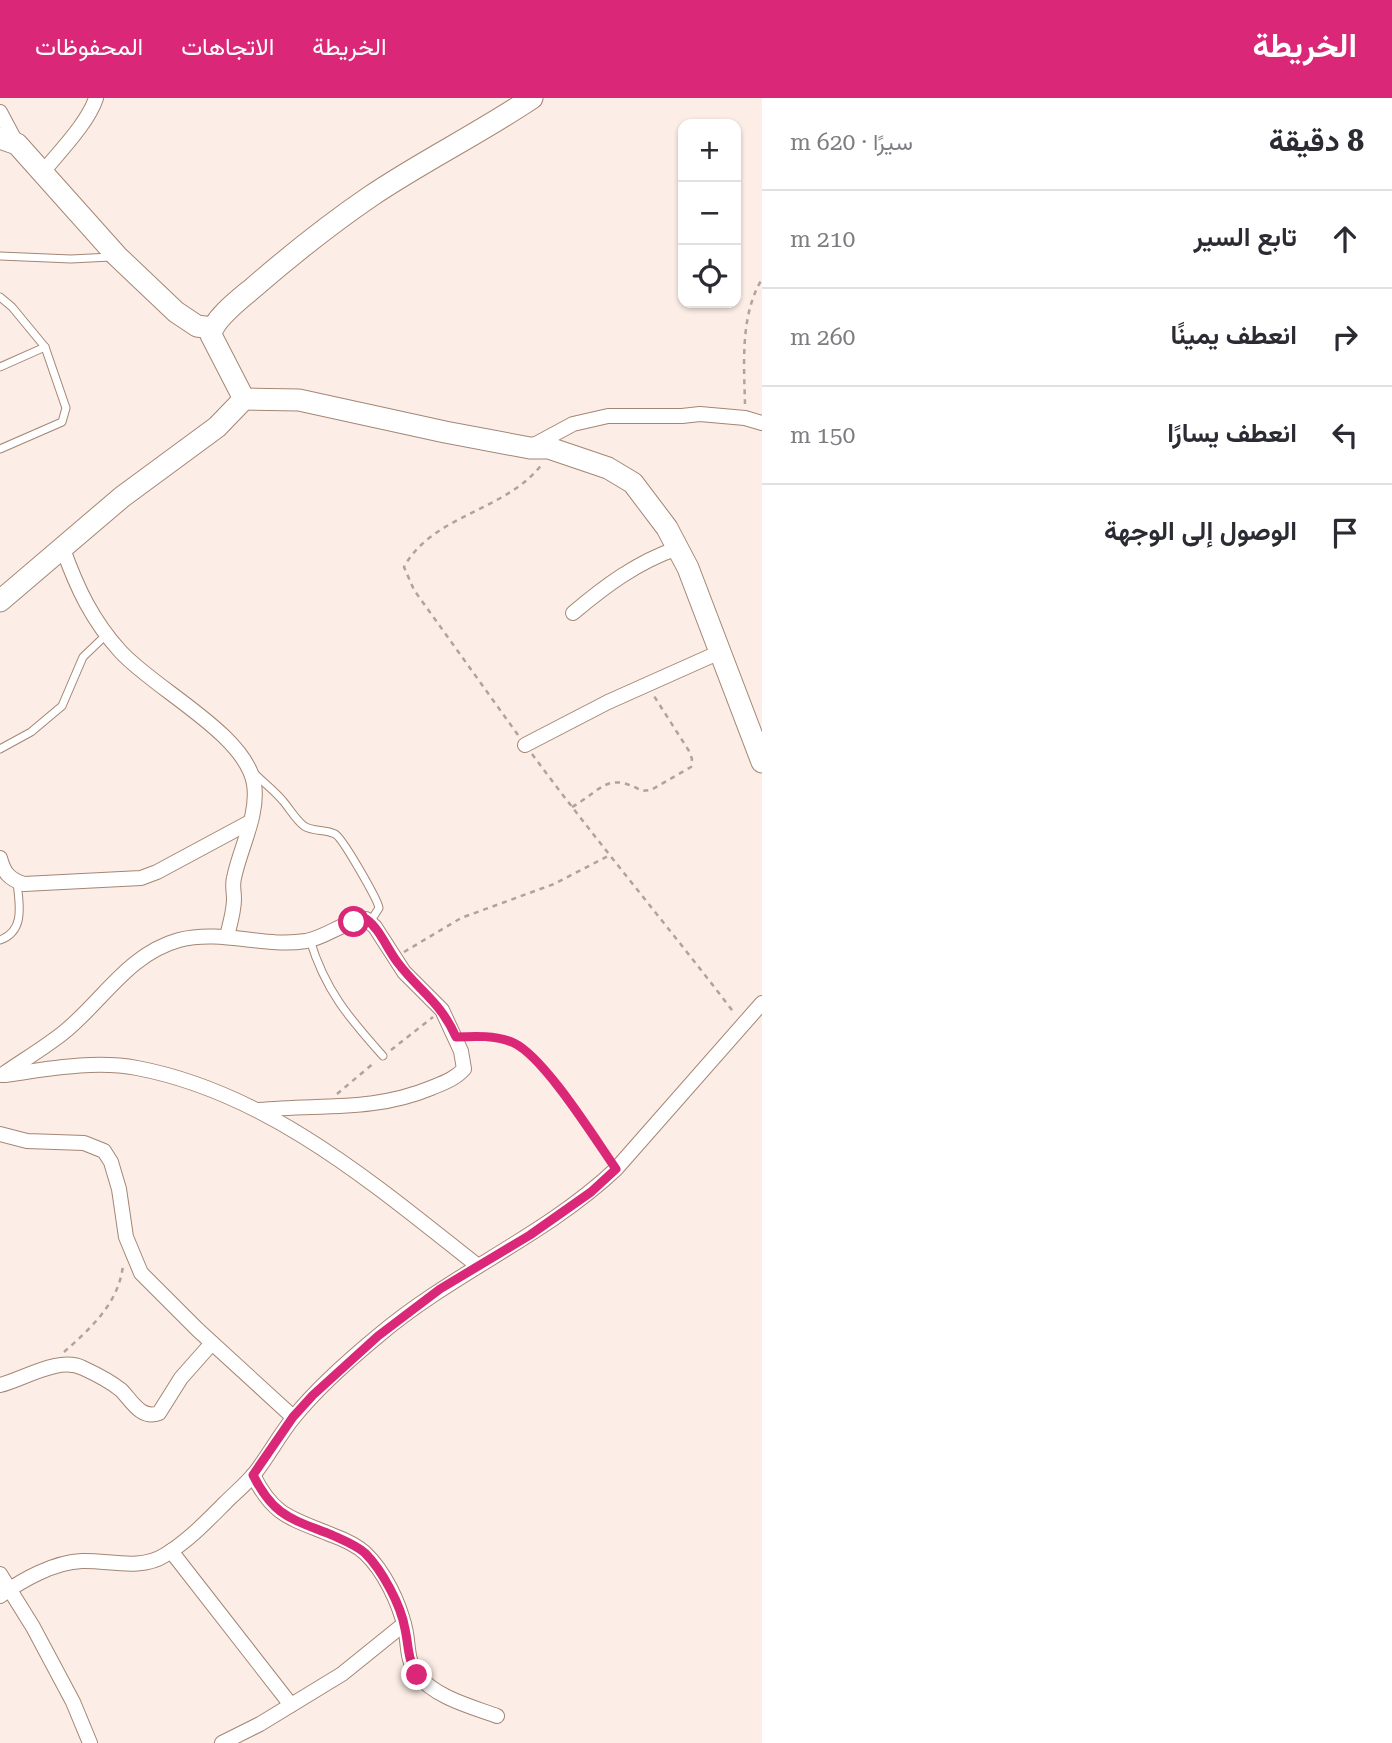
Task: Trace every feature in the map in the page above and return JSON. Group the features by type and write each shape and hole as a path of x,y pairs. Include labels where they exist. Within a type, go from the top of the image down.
{"street":[{"path":"43,172 76,130 96,98"},
{"path":"244,398 212,339 212,328 232,306 298,249 372,195 532,98"},
{"path":"0,112 9,141 43,172 117,256 176,312 197,326 212,328"},
{"path":"244,398 299,400 445,432 530,448 549,448 608,468 633,484 661,519 688,568 762,762"},
{"path":"0,601 122,497 217,427 244,398"},
{"path":"530,448 573,424 608,416 701,414 746,418 762,423"},
{"path":"573,613 624,573 678,548"},
{"path":"63,549 83,600 106,635 144,674 230,743 251,771 255,787 254,802 233,879 234,901 227,936"},
{"path":"525,745 647,684 720,652"},
{"path":"0,859 8,876 24,884 141,878 250,822"},
{"path":"1,1075 64,1032 130,966 159,947 179,940 227,936 285,942 310,940 362,918 370,922 394,958 442,1010 456,1037 465,1062 464,1069 446,1082 408,1097 370,1105 296,1106 259,1110"},
{"path":"5,1592 65,1563 147,1563 171,1551 198,1529 253,1475 293,1417 313,1395 378,1336 420,1303 581,1200 616,1169 762,1003"},
{"path":"1,1075 90,1066 135,1068 218,1091 259,1110 379,1188 478,1266"},
{"path":"0,1134 27,1141 84,1143 104,1151 111,1162 119,1189 125,1237 141,1273 293,1417"},
{"path":"0,1385 44,1370 75,1364 113,1385 141,1411 154,1415 159,1413 181,1378 212,1343"},
{"path":"253,1475 262,1494 275,1509 294,1521 346,1541 363,1551 379,1568 404,1624 409,1659 417,1675 440,1692 498,1716"},
{"path":"171,1551 291,1705"},
{"path":"0,1574 5,1592 74,1702 90,1743"},
{"path":"222,1743 260,1724 341,1674 404,1624"}],"lane":[{"path":"0,256 71,260 117,256"},
{"path":"0,297 12,307 45,347 66,408 62,422 0,449"},
{"path":"0,367 45,347"},
{"path":"0,749 31,732 62,706 83,657 106,635"},
{"path":"251,771 307,828 334,833 344,840 361,875 379,902 379,908 370,922"},
{"path":"0,940 12,932 20,919 17,882"},
{"path":"310,940 318,966 332,995 383,1056"}],"path":[{"path":"746,418 744,363 747,326 753,298 762,278"},
{"path":"572,808 617,780 642,791 651,790 691,767 689,751 647,684"},
{"path":"394,958 461,918 554,884 610,855"},
{"path":"456,1037 486,1036 515,1044 552,1079 616,1169"},
{"path":"44,1370 92,1325 118,1292 125,1237"}],"route":[{"path":"354,922 362,918 375,927 404,972 442,1010 456,1037 486,1036 515,1044 532,1058 552,1079 616,1169 591,1192 530,1235 440,1289 378,1336 313,1395 293,1417 253,1475 262,1494 275,1509 294,1521 346,1541 363,1551 379,1568 404,1624 409,1659 417,1675"}]}
